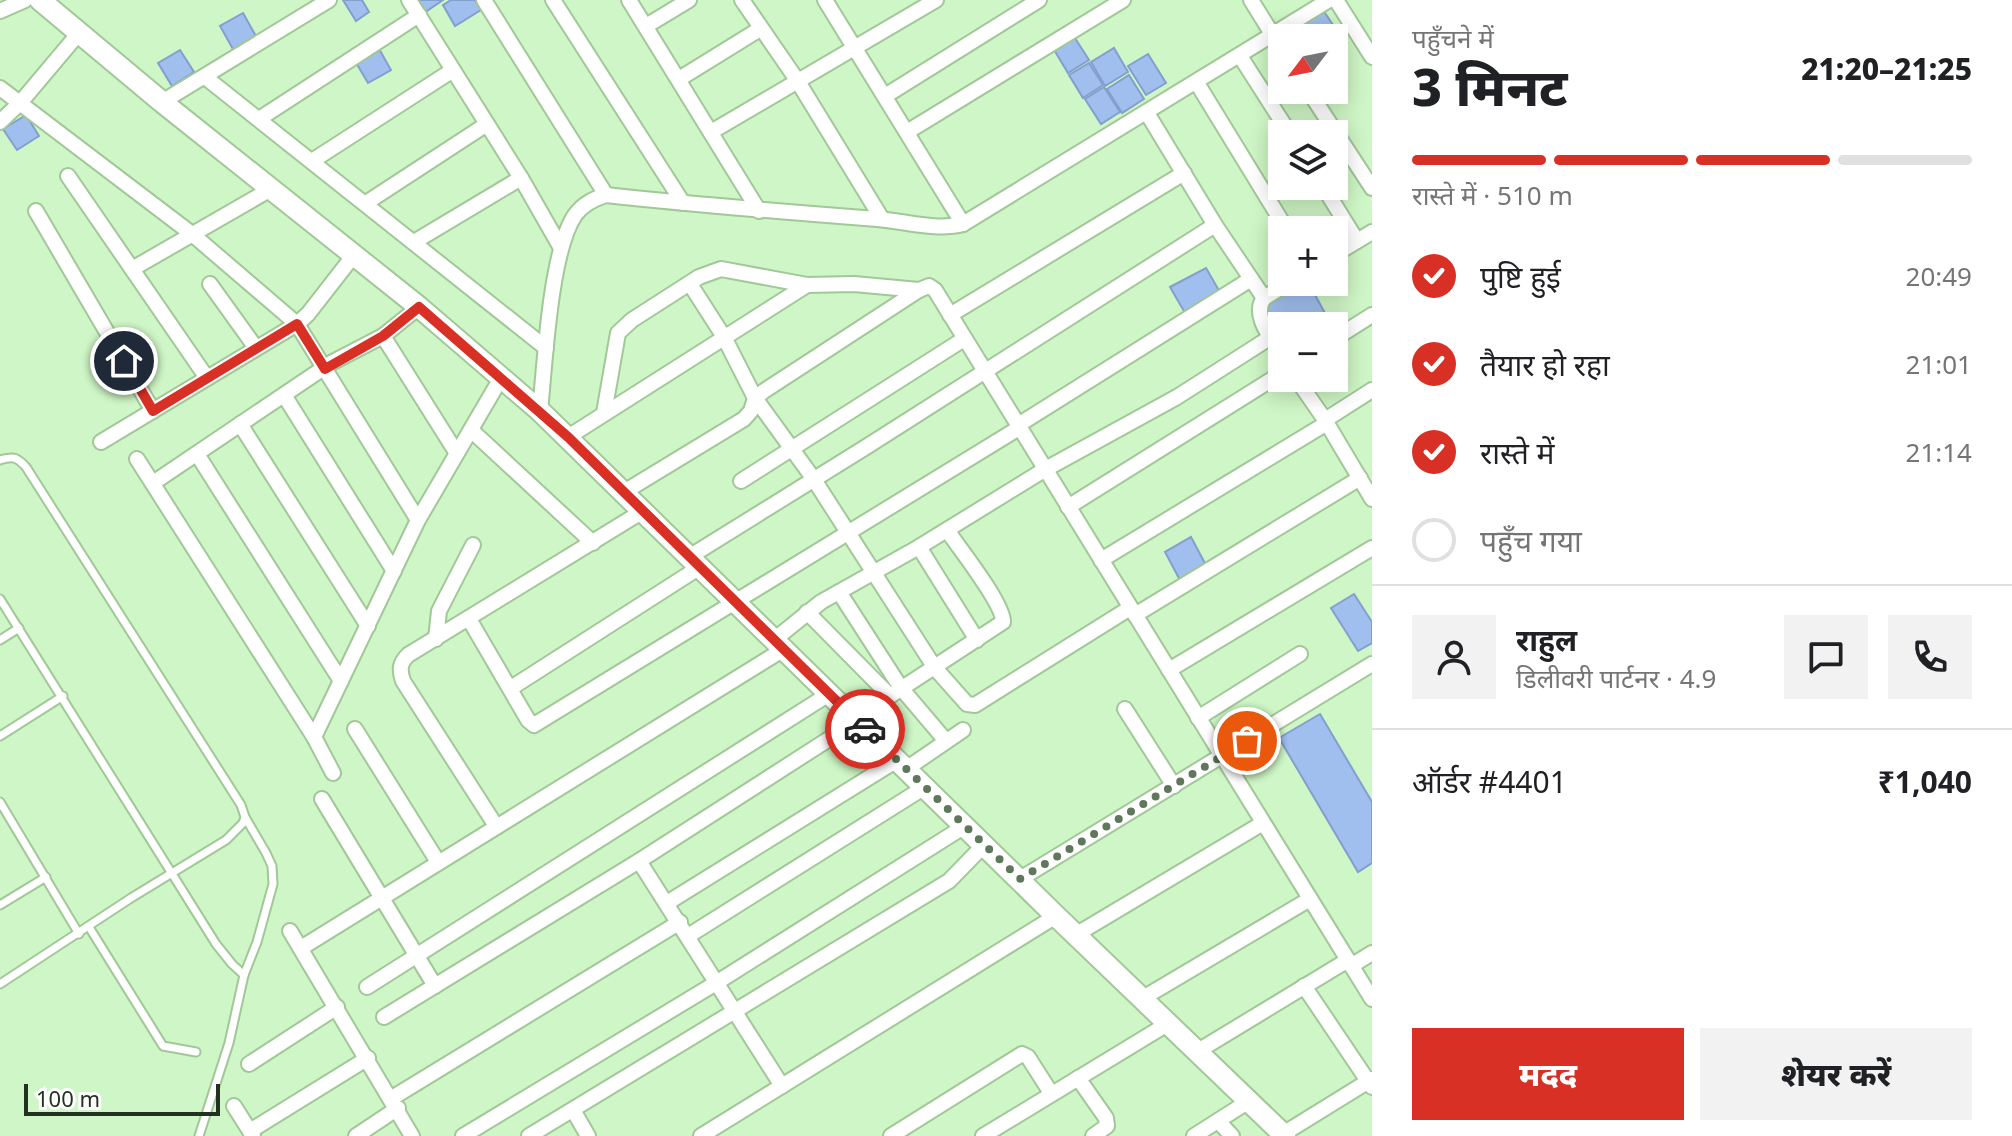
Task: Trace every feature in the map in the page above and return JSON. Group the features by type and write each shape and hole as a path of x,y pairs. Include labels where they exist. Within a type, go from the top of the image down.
{"street":[{"path":"0,11 25,0"},
{"path":"40,0 162,102 419,307 540,411 1284,1135 1371,1082 1304,986"},
{"path":"162,102 329,0"},
{"path":"409,0 521,178 561,248"},
{"path":"484,0 606,195"},
{"path":"553,0 683,203"},
{"path":"629,0 759,211"},
{"path":"646,26 689,0"},
{"path":"742,0 797,80 882,219"},
{"path":"711,132 936,0"},
{"path":"885,96 1039,0"},
{"path":"907,132 1123,0"},
{"path":"1251,0 1268,27"},
{"path":"1291,24 1329,0"},
{"path":"1336,0 1372,57"},
{"path":"831,2 855,49 963,224"},
{"path":"259,119 419,15"},
{"path":"679,79 760,29"},
{"path":"0,122 79,33"},
{"path":"540,411 561,248 575,216 588,201 606,195 950,227 963,224 1268,38"},
{"path":"1240,56 1281,120"},
{"path":"312,161 453,70"},
{"path":"205,77 546,348"},
{"path":"1197,83 1278,216"},
{"path":"0,88 192,234 297,324 418,520"},
{"path":"1317,104 1372,188"},
{"path":"1147,113 1264,298"},
{"path":"366,203 487,124"},
{"path":"950,315 1184,173"},
{"path":"68,176 207,378"},
{"path":"414,242 521,178"},
{"path":"132,269 271,189"},
{"path":"1335,200 1367,238 1348,248"},
{"path":"36,211 153,411"},
{"path":"511,688 813,478 1215,225"},
{"path":"101,442 297,324 354,255"},
{"path":"604,413 618,333 632,320 709,271 721,269 807,285 854,284 919,290"},
{"path":"469,619 528,720 534,725 542,722 849,534 1251,279"},
{"path":"210,284 256,348"},
{"path":"690,284 724,337 755,398 813,478 935,668 967,704 975,705 1360,478"},
{"path":"568,437 807,285"},
{"path":"624,492 744,419 751,411 755,398 919,290 929,286 935,290 1372,999"},
{"path":"1268,296 1259,305 1258,314 1268,332"},
{"path":"153,483 284,395 383,336 419,307"},
{"path":"1348,330 1372,315"},
{"path":"383,336 456,452"},
{"path":"741,481 964,339"},
{"path":"301,948 779,645 807,612 1044,470 1177,397 1268,339"},
{"path":"314,737 418,520 501,378"},
{"path":"1068,507 1268,382"},
{"path":"1101,560 1372,390"},
{"path":"1306,392 1372,499"},
{"path":"284,395 394,571"},
{"path":"240,424 368,626"},
{"path":"471,430 593,543"},
{"path":"197,454 341,681"},
{"path":"137,459 314,737 333,773"},
{"path":"496,826 403,681 400,671 402,661 643,511"},
{"path":"384,1017 639,861 998,627 1003,622 1003,616 947,530"},
{"path":"436,639 439,611 473,545"},
{"path":"919,547 977,640"},
{"path":"1169,670 1372,548"},
{"path":"839,592 896,692"},
{"path":"807,612 946,741"},
{"path":"1198,718 1300,654"},
{"path":"1020,879 1372,664"},
{"path":"367,987 829,694"},
{"path":"1125,709 1174,786"},
{"path":"355,729 438,862"},
{"path":"667,903 963,730"},
{"path":"688,936 925,787"},
{"path":"322,799 435,986"},
{"path":"1077,934 1263,823"},
{"path":"463,1136 716,983 965,826"},
{"path":"529,1136 949,881 984,845"},
{"path":"639,861 782,1086"},
{"path":"1143,998 1310,899"},
{"path":"701,1136 1056,916"},
{"path":"356,1136 395,1103 680,922"},
{"path":"290,931 412,1136"},
{"path":"1198,1051 1304,986 1372,953"},
{"path":"249,1064 337,1007"},
{"path":"983,1136 1169,1023"},
{"path":"891,1136 1022,1054 1028,1057 1051,1093"},
{"path":"234,1106 251,1134 368,1058"},
{"path":"1078,1078 1106,1118 1107,1126 1093,1136"},
{"path":"1194,1136 1249,1101"},
{"path":"573,1110 588,1136"},
{"path":"1218,1121 1232,1136"}],"lane":[{"path":"0,460 11,456 18,458 26,467 241,805 272,866 273,884 244,975 229,1043 199,1136"},
{"path":"0,599 225,957 244,975"},
{"path":"0,640 19,628"},
{"path":"0,736 63,696"},
{"path":"0,802 79,934"},
{"path":"0,984 235,833 245,817"},
{"path":"0,905 46,877"},
{"path":"89,927 163,1046 196,1052"}],"building":[{"path":"343,0 362,0 369,12 356,21"},
{"path":"412,0 443,0 421,15"},
{"path":"451,0 475,0 481,10 455,26 443,5"},
{"path":"1323,10 1332,24 1301,24"},
{"path":"243,13 257,38 234,51 220,26"},
{"path":"1073,35 1089,60 1068,73 1053,48"},
{"path":"378,47 391,70 368,83 355,61"},
{"path":"1114,48 1128,72 1105,86 1091,62"},
{"path":"180,50 194,72 172,86 158,63"},
{"path":"1148,54 1166,83 1146,95 1128,66"},
{"path":"1089,63 1103,85 1083,98 1069,75"},
{"path":"1129,75 1144,99 1122,113 1107,89"},
{"path":"1104,87 1120,112 1101,124 1085,99"},
{"path":"26,115 39,136 17,150 3,129"},
{"path":"1206,268 1221,294 1185,313 1170,287"},
{"path":"1274,296 1316,296 1324,312 1268,312 1263,302"},
{"path":"1191,537 1207,567 1181,582 1165,552"},
{"path":"1354,594 1372,622 1372,643 1358,651 1331,608"},
{"path":"1320,714 1372,802 1372,863 1358,872 1279,738"}],"way so far":[{"path":"865,729 1020,879 1247,741"}],"route":[{"path":"124,361 153,411 297,324 325,369 383,336 419,307 568,437 865,729"}]}
